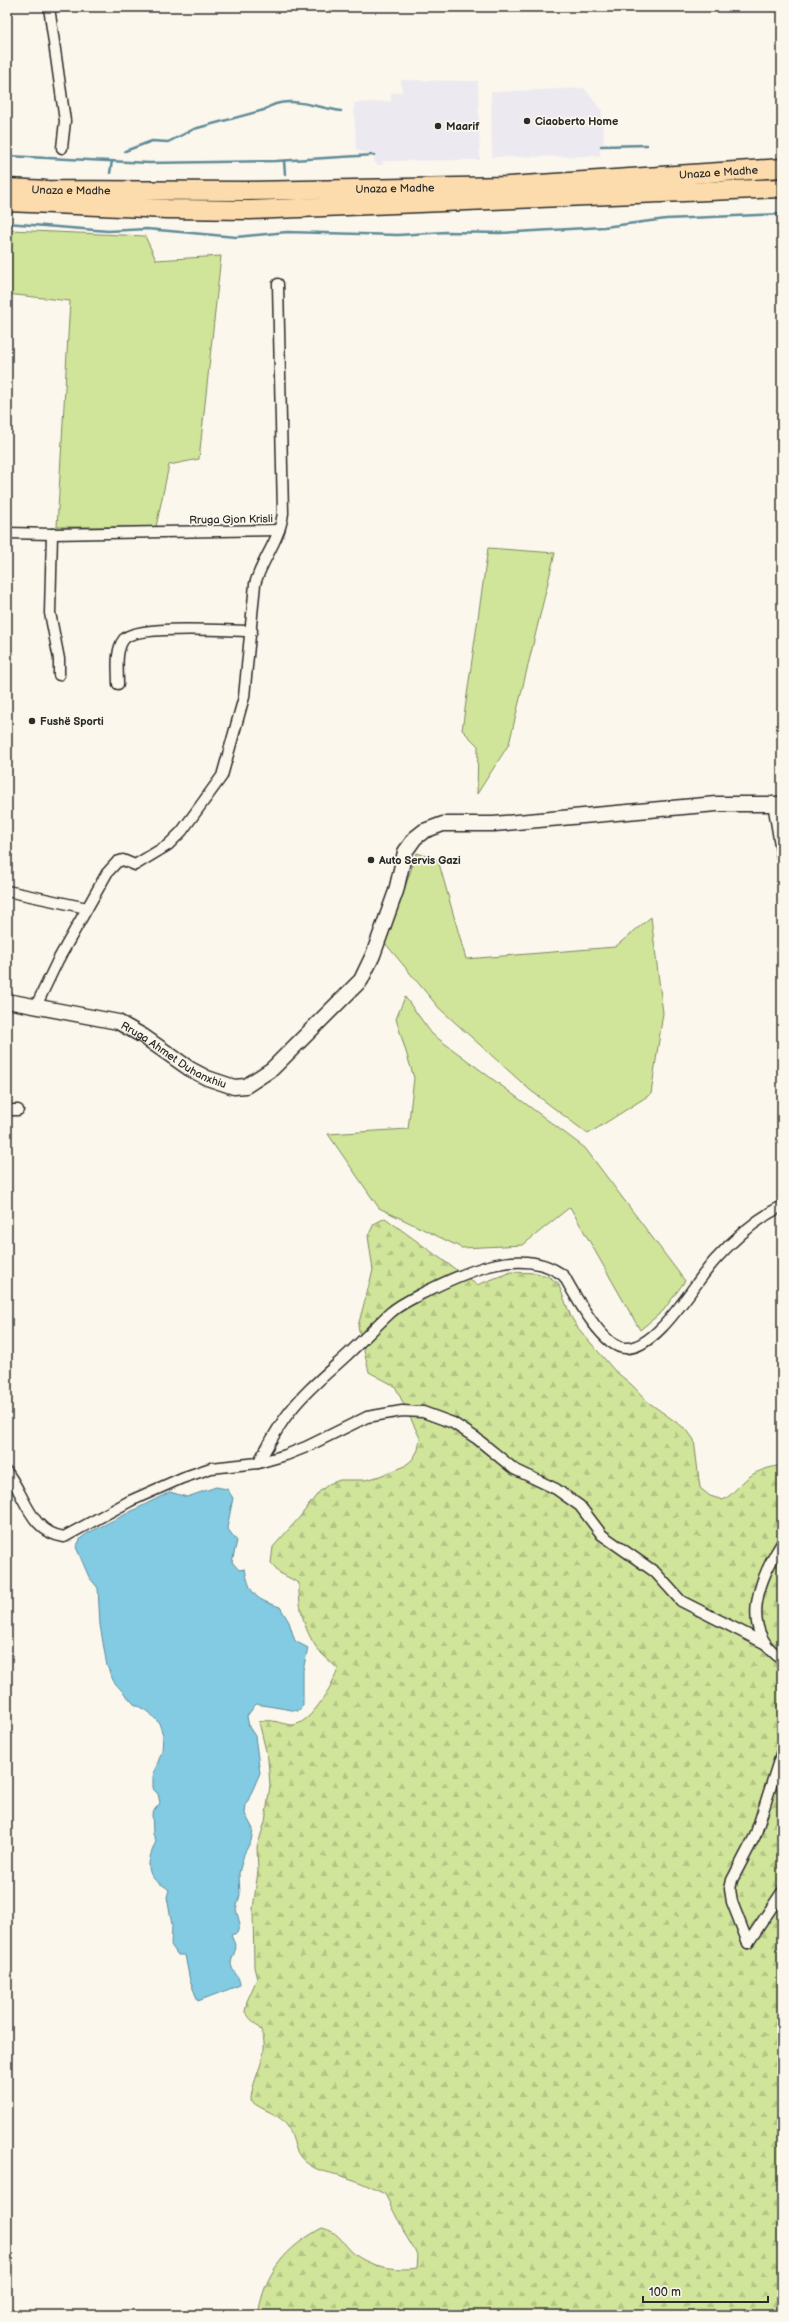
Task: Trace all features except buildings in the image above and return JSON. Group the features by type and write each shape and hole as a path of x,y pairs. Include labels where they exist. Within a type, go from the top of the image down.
{"highway":[{"name":"Unaza e Madhe","path":"7,188 244,191 509,186 782,168"},
{"name":"Unaza e Madhe","path":"7,202 167,209 251,210 782,188"}],"street":[{"path":"49,7 65,120 62,148"},
{"name":"Rruga Gjon Krisli","path":"7,533 52,534 279,530 282,522 283,502 278,284"},
{"path":"36,1006 107,873 117,862 123,860 135,865 168,845 182,831 222,776 244,697 252,632 255,584 260,569 274,545 279,530"},
{"path":"52,534 49,607 59,675"},
{"path":"118,684 120,647 125,638 132,634 157,630 252,632"},
{"path":"778,803 782,857"},
{"name":"Rruga Ahmet Duhanxhiu","path":"7,1000 118,1022 143,1036 190,1069 207,1078 234,1087 246,1086 272,1070 318,1021 361,980 376,948 397,886 404,852 415,838 432,827 443,824 494,824 716,804 778,803"},
{"path":"7,892 87,908"},
{"path":"7,1110 18,1110"},
{"path":"258,1463 285,1418 318,1382 390,1313 406,1302 448,1280 486,1266 504,1262 522,1262 557,1271 564,1276 590,1320 615,1344 624,1349 634,1347 644,1343 663,1326 717,1258 743,1233 782,1206"},
{"path":"7,1472 39,1525 52,1535 64,1537 130,1501 182,1478 211,1468 258,1463 306,1448 367,1417 402,1411 424,1412 452,1422 476,1438 514,1469 556,1489 580,1506 602,1535 654,1572 681,1601 764,1643 782,1659"},
{"path":"764,1643 758,1627 756,1609 767,1567 782,1544"},
{"path":"782,1751 755,1836 732,1880 730,1890 732,1902 748,1943 782,1892"}],"shaded area":[{"path":"401,80 478,81 480,160 383,161 383,165 378,165 374,162 374,155 356,150 354,103 391,101 391,93 402,92"},
{"path":"584,88 602,111 604,143 600,144 600,156 492,157 491,92"}],"green space":[{"path":"9,230 145,236 156,260 221,256 199,459 169,465 156,527 57,527 70,301 7,294"},
{"path":"488,548 555,553 509,744 477,794 478,746 462,730"},
{"path":"417,853 438,860 466,959 615,947 651,917 663,1013 651,1094 588,1134 530,1090 439,1008 385,943"},
{"path":"405,997 432,1034 585,1148 685,1281 663,1311 640,1330 570,1207 523,1245 462,1248 379,1208 328,1134 408,1129 414,1078 396,1019"},
{"path":"385,1218 477,1285 511,1272 536,1273 548,1276 558,1283 571,1317 578,1328 614,1370 632,1385 648,1402 687,1430 694,1440 700,1488 710,1496 723,1500 756,1472 782,1465 782,2315 258,2315 266,2286 279,2263 297,2244 322,2228 335,2234 357,2256 373,2264 400,2269 417,2268 418,2256 385,2194 355,2180 325,2172 306,2163 298,2154 291,2133 285,2122 276,2115 251,2101 254,2084 263,2057 264,2040 261,2031 245,2012 247,2001 257,1979 254,1967 253,1909 258,1871 257,1847 265,1822 270,1785 268,1759 259,1722 273,1721 292,1725 299,1723 314,1711 320,1703 338,1669 322,1654 311,1639 301,1611 299,1583 278,1572 271,1563 273,1547 299,1518 319,1492 329,1484 340,1480 365,1480 377,1477 403,1467 412,1460 418,1450 420,1438 395,1386 369,1372 358,1326 373,1270 368,1236 374,1224"}],"water":[{"path":"216,1487 227,1489 233,1498 227,1528 237,1541 232,1562 239,1570 245,1569 249,1585 255,1595 280,1607 289,1622 295,1641 308,1648 303,1670 303,1706 298,1711 256,1704 247,1716 249,1727 255,1736 260,1773 246,1805 245,1814 253,1829 251,1841 244,1854 239,1873 240,1895 236,1909 240,1924 237,1933 231,1935 236,1947 231,1964 239,1979 240,1985 198,2001 190,1981 185,1955 178,1955 171,1945 172,1925 167,1897 169,1890 156,1881 150,1872 149,1866 150,1856 156,1841 153,1834 152,1813 160,1803 158,1794 153,1789 153,1776 162,1751 163,1735 159,1723 149,1712 134,1704 114,1682 107,1666 100,1625 98,1588 89,1577 76,1547 81,1538 88,1533 170,1492 187,1497"}],"waterway":[{"path":"125,151 152,141 168,142 194,129 264,110 273,105 282,103 302,103 341,111"},
{"path":"601,146 647,145"},
{"path":"7,156 149,163 276,161 374,155"},
{"path":"110,173 112,161"},
{"path":"284,161 285,174"},
{"path":"7,223 108,231 147,229 236,237 287,232 398,235 446,232 500,233 604,227 666,219 782,214"}],"place":[{"name":"Ciaoberto Home","path":"527,121"},
{"name":"Maarif","path":"438,126"},
{"name":"Fushë Sporti","path":"32,721"},
{"name":"Auto Servis Gazi","path":"371,860"}]}
